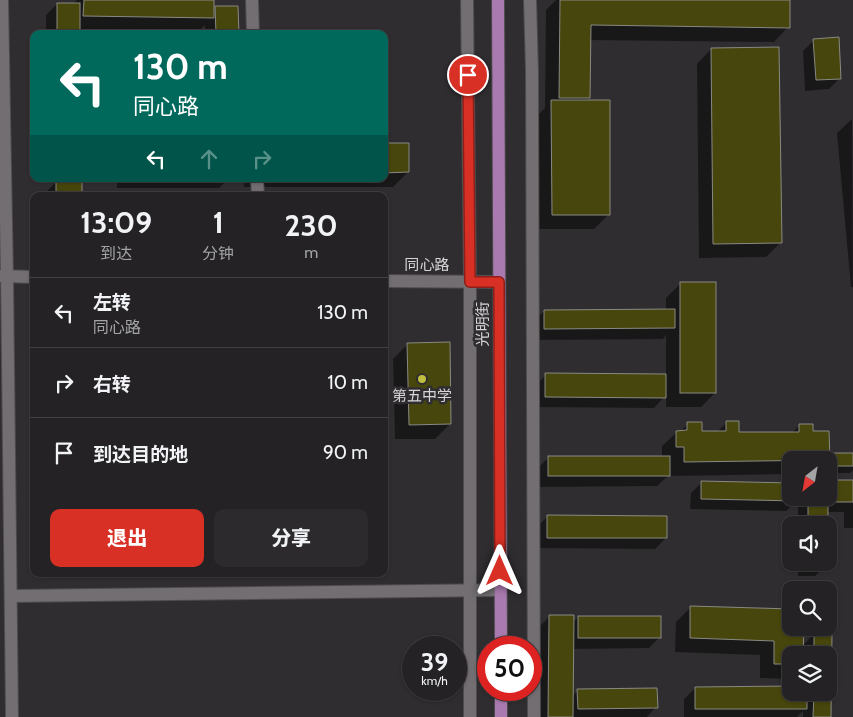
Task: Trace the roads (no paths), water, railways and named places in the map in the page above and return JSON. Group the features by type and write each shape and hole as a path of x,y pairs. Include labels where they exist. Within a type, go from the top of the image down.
{"main road":[{"name":"光明街","path":"498,0 501,636"},
{"path":"501,701 501,717"}],"street":[{"path":"2,0 4,276 12,717"},
{"path":"252,0 253,30"},
{"path":"467,0 470,282 470,717"},
{"path":"530,0 534,717"},
{"path":"4,276 30,276"},
{"name":"同心路","path":"388,281 499,282"},
{"path":"11,596 500,590"}],"place":[{"name":"第五中学","path":"422,379"}]}
